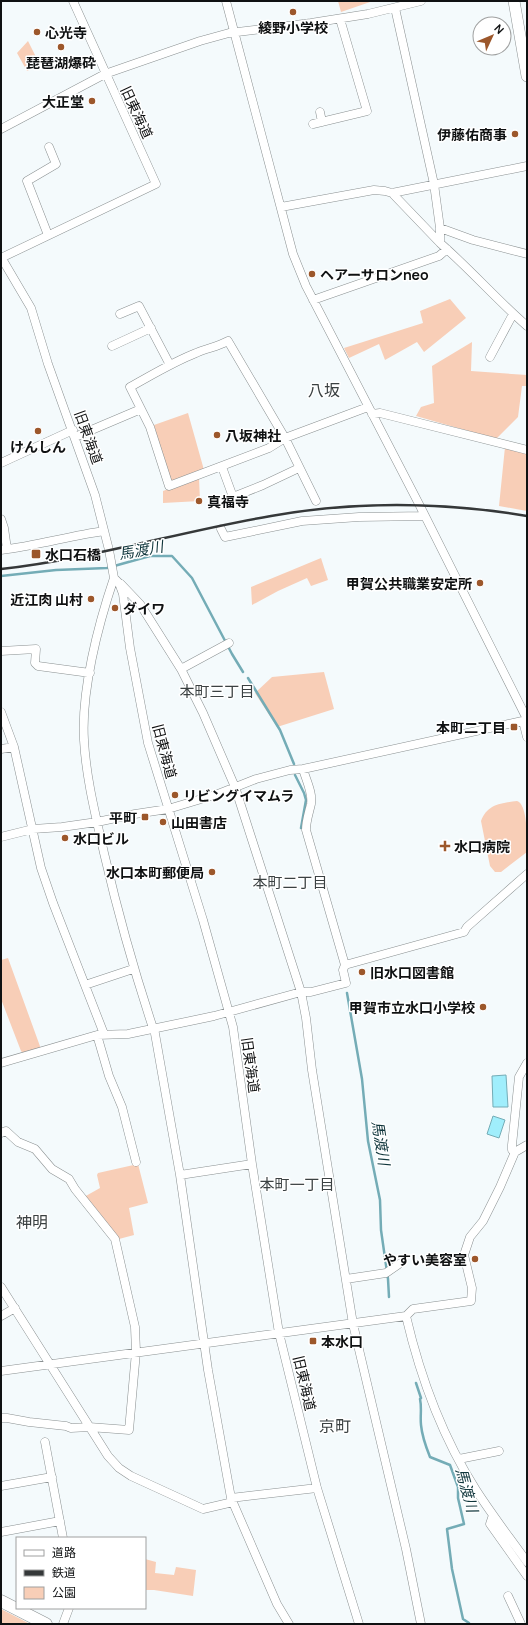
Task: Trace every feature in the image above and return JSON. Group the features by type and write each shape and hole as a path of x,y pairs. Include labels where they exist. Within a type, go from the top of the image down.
{"highway":[{"path":"1,1601 16,1609"},
{"path":"17,1609 46,1624"}],"main road":[{"path":"514,1 527,76"}],"street":[{"name":"旧東海道","path":"73,1 156,184 1,258 31,308 48,364 96,494 114,574 122,594 130,648 148,743 230,1013 279,1333 317,1488 359,1624"},
{"path":"226,1 293,254 313,300 425,516 526,720 527,737"},
{"path":"1,129 106,74 200,41 235,32 340,19 421,1"},
{"path":"313,300 439,256 444,246 434,184 395,8"},
{"path":"313,124 367,111 340,19"},
{"path":"320,112 322,122"},
{"path":"48,235 27,180 56,164 49,147"},
{"path":"281,207 374,190 392,193 527,166"},
{"path":"392,193 444,246 458,258 495,298 527,326"},
{"path":"440,228 473,240 527,254"},
{"path":"120,314 139,306 170,365"},
{"path":"490,357 513,314"},
{"path":"112,346 150,328"},
{"path":"316,501 285,438 228,341 215,348 198,352 170,365 130,387 150,427 169,486 269,448 285,438 370,411 527,450"},
{"path":"1,463 74,433 141,409"},
{"path":"222,467 233,497 299,468"},
{"path":"221,529 225,537 302,520 425,516"},
{"path":"1,519 4,528 4,549 24,548 71,536 104,531"},
{"path":"114,574 140,604 181,669 203,713 235,787 301,992 306,1018 312,1070 354,1324 404,1542 421,1624"},
{"path":"114,574 102,611 90,673 85,713 84,741 97,822 133,969 153,1028 180,1175 205,1344 232,1500 277,1604 289,1624"},
{"path":"181,669 227,644"},
{"path":"1,651 36,649 35,663 38,666 90,673"},
{"path":"1,712 14,747 41,868 85,985 100,1035 109,1076 122,1107 136,1162"},
{"path":"1,837 32,828 62,827 168,809 218,794 256,779 290,770 303,769 526,720"},
{"path":"1,749 14,747"},
{"path":"1,1063 100,1035 128,1034 230,1013 301,992 311,992 346,983 343,970 345,965 306,830 306,820 311,804 303,769"},
{"path":"345,965 464,932 467,926 527,874"},
{"path":"85,985 133,969"},
{"path":"515,1152 512,1150 512,1145 519,1077 527,1063"},
{"path":"1,1133 6,1131 18,1142 35,1149 52,1169 69,1179 75,1189 115,1239 135,1320 136,1352 129,1430 89,1427 71,1428 66,1426 1,1418"},
{"path":"1,1371 354,1324 406,1316 413,1309 471,1301 472,1288 465,1262 466,1248 470,1237 483,1221 492,1204 515,1152 527,1145"},
{"path":"180,1175 252,1164"},
{"path":"346,1279 388,1272 399,1264"},
{"path":"1,1287 108,1456 119,1468 131,1476 203,1509 232,1500 317,1488"},
{"path":"1,1316 15,1308"},
{"path":"406,1316 425,1382 459,1460 493,1515 527,1562"},
{"path":"45,1442 63,1537"},
{"path":"459,1460 499,1451"},
{"path":"1,1486 52,1477"},
{"path":"493,1515 490,1524 527,1576"},
{"path":"1,1532 60,1521"},
{"path":"508,1596 521,1624"},
{"path":"63,1624 69,1609"}],"green space":[{"path":"338,1 373,1 341,12"},
{"path":"28,41 40,65 27,71 17,53"},
{"path":"450,299 466,318 424,352 417,342 385,360 379,344 349,358 344,348 423,323 420,311"},
{"path":"472,342 471,371 527,375 527,386 522,386 518,417 496,439 416,416 421,407 434,403 432,366"},
{"path":"188,413 204,470 173,482 169,480 154,425"},
{"path":"505,447 527,454 527,511 499,506"},
{"path":"199,478 200,501 163,503 163,491"},
{"path":"321,558 328,580 311,586 307,578 252,605 251,587"},
{"path":"324,672 334,709 277,727 255,693 272,677"},
{"path":"517,801 521,804 525,816 527,852 501,872 495,872 490,866 481,821 487,811 495,805"},
{"path":"8,958 41,1049 25,1055 21,1051 1,999 1,960"},
{"path":"138,1164 148,1203 129,1208 134,1235 119,1239 84,1197 100,1188 97,1175 98,1173"},
{"path":"146,1559 156,1562 155,1573 174,1575 176,1567 196,1570 193,1596 146,1590"},
{"path":"1,1609 30,1624 1,1624"}],"water":[{"path":"506,1075 508,1107 493,1107 492,1076"},
{"path":"493,1116 505,1120 499,1138 487,1134"}],"waterway":[{"name":"馬渡川","path":"1,576 56,570 107,568 150,556 172,556 192,578 243,672"},
{"name":"馬渡川","path":"248,678 280,730 294,764"},
{"name":"馬渡川","path":"295,775 306,800 301,828"},
{"name":"馬渡川","path":"347,993 362,1079 368,1141 380,1200 381,1230 389,1297"},
{"name":"馬渡川","path":"416,1383 421,1398 422,1433 430,1457 450,1465 458,1487 458,1498 464,1524 447,1529 452,1569 463,1619 469,1623"}],"railway":[{"path":"1,569 69,559 237,522 303,511 399,505 463,508 527,516"}],"place":[{"name":"綾野小学校","path":"293,12"},
{"name":"心光寺","path":"37,32"},
{"name":"琵琶湖爆砕","path":"61,47"},
{"name":"大正堂","path":"92,101"},
{"name":"伊藤佑商事","path":"515,134"},
{"name":"ヘアーサロンneo","path":"312,274"},
{"name":"けんしん","path":"38,431"},
{"name":"八坂神社","path":"217,435"},
{"name":"真福寺","path":"199,501"},
{"name":"水口石橋","path":"36,554"},
{"name":"甲賀公共職業安定所","path":"480,583"},
{"name":"近江肉 山村","path":"91,599"},
{"name":"ダイワ","path":"115,608"},
{"name":"本町二丁目","path":"514,727"},
{"name":"リビングイマムラ","path":"175,795"},
{"name":"平町","path":"145,817"},
{"name":"山田書店","path":"163,822"},
{"name":"水口ビル","path":"65,838"},
{"name":"水口病院","path":"445,846"},
{"name":"水口本町郵便局","path":"212,872"},
{"name":"旧水口図書館","path":"362,972"},
{"name":"甲賀市立水口小学校","path":"483,1007"},
{"name":"やすい美容室","path":"475,1259"},
{"name":"本水口","path":"313,1341"}],"district":[{"name":"八坂","path":"324,390"},
{"name":"本町三丁目","path":"217,691"},
{"name":"本町二丁目","path":"290,882"},
{"name":"本町一丁目","path":"297,1184"},
{"name":"神明","path":"32,1222"},
{"name":"京町","path":"335,1426"}]}
